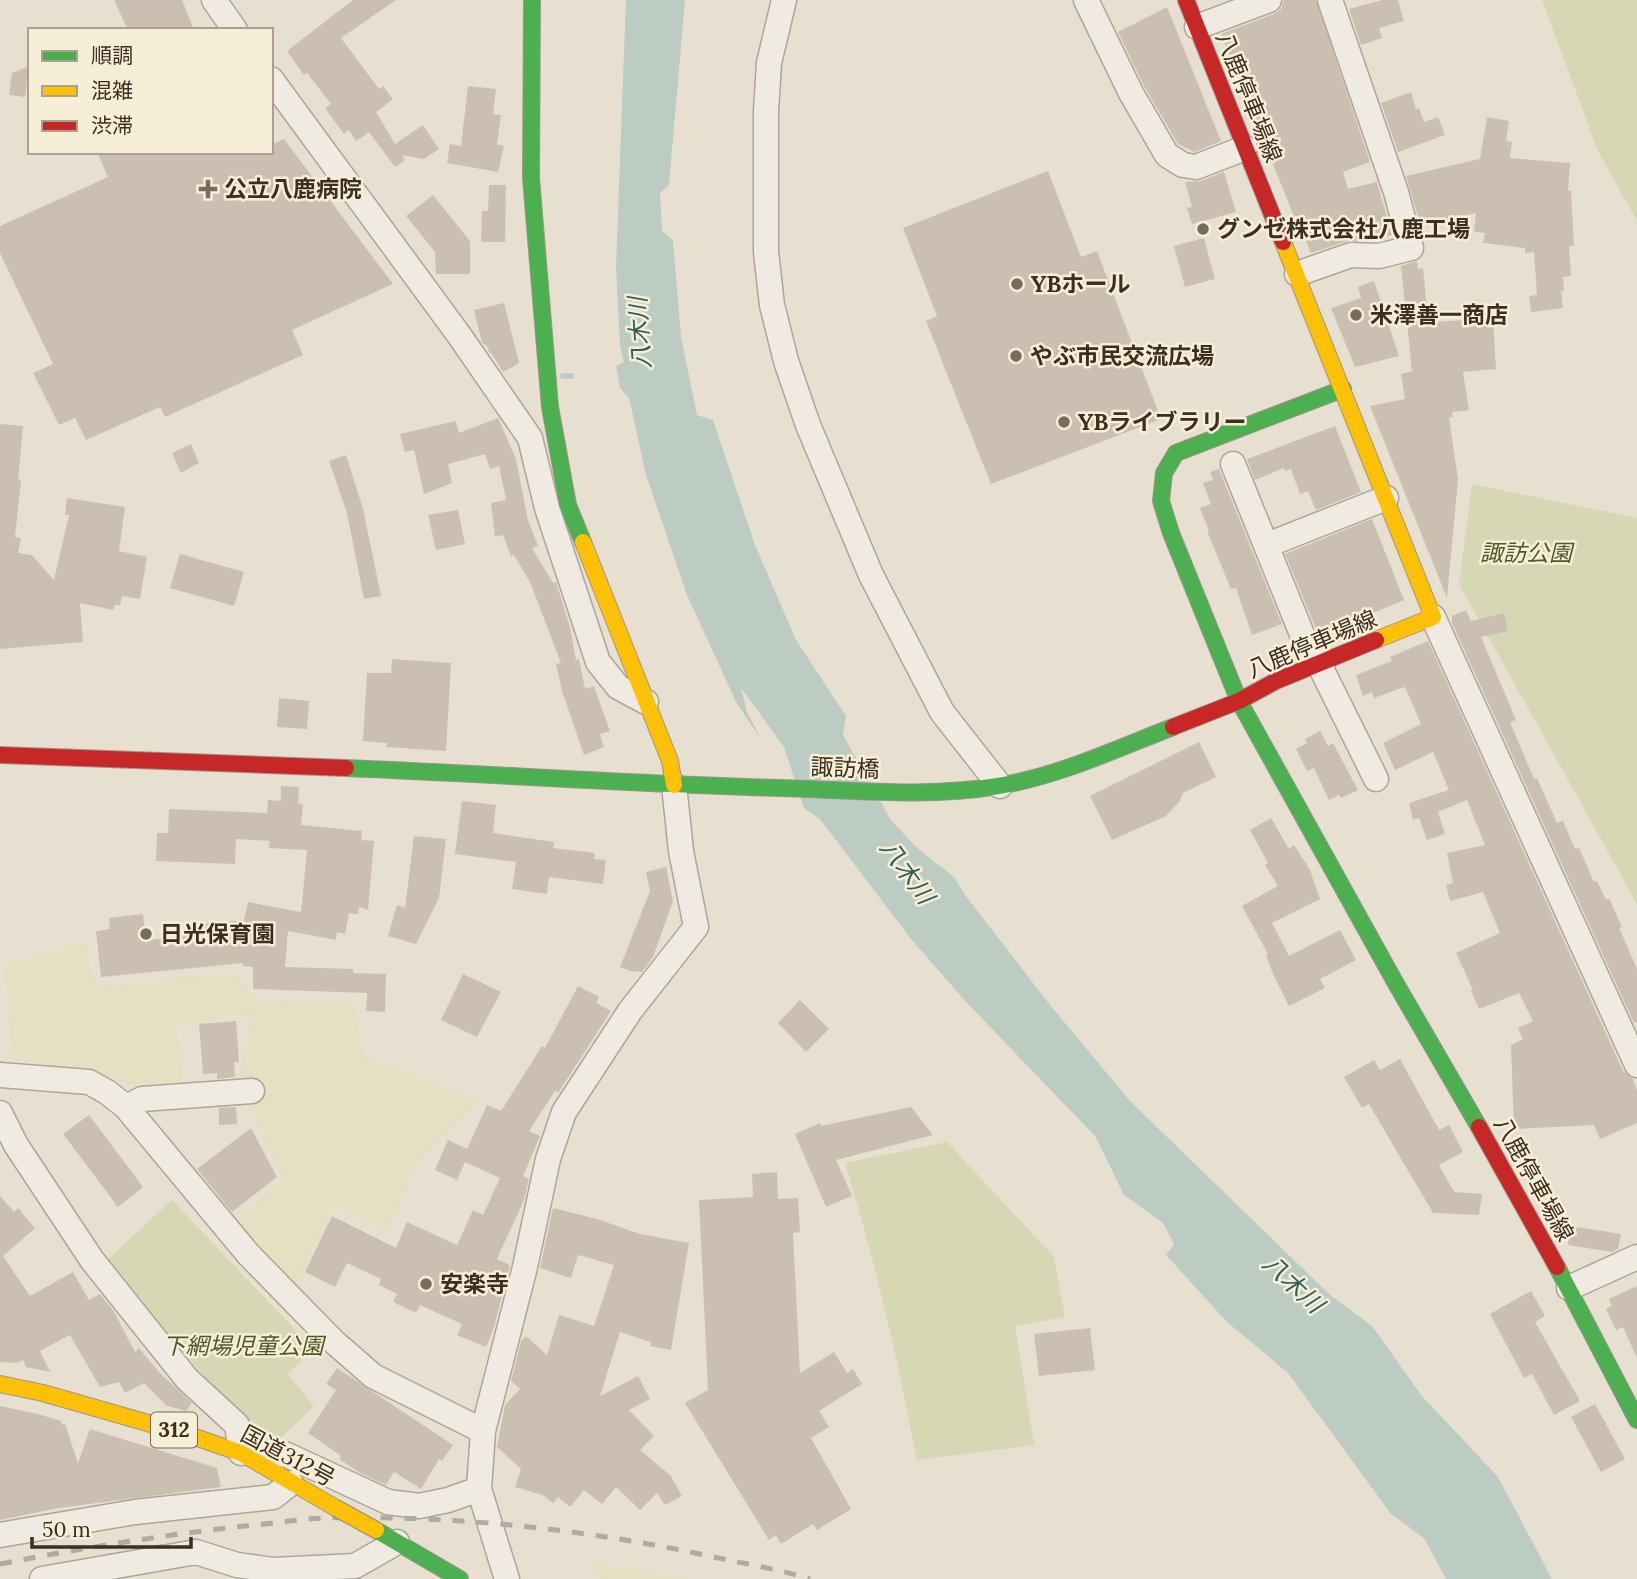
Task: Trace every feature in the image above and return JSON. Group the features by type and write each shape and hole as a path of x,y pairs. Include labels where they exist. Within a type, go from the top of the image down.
{"main road":[{"path":"532,0 531,178 550,407 568,505 670,761 674,785"},
{"name":"八鹿停車場線","path":"1186,0 1433,617 1276,681 1239,701 1395,982 1535,1224 1637,1420"},
{"path":"1239,701 1171,533 1161,501 1164,473 1176,453 1343,388"},
{"name":"諏訪橋","path":"0,755 513,775 674,785 944,793 994,787 1065,769 1239,701"},
{"name":"国道312号","path":"0,1384 43,1393 242,1452 291,1483 460,1579"}],"street":[{"path":"214,0 234,28"},
{"path":"784,0 769,63 766,111 766,252 772,305 786,361 808,425 871,575 942,712 994,787"},
{"path":"1086,0 1131,93 1167,155 1183,165 1196,167 1245,148"},
{"path":"1197,27 1269,0"},
{"path":"1297,274 1351,255 1379,256 1411,248 1396,192 1330,0"},
{"path":"273,82 459,335 530,438 547,508 598,662 618,687 646,702"},
{"path":"1233,464 1308,649 1319,664 1377,779"},
{"path":"1267,545 1387,498"},
{"path":"1433,617 1637,1065"},
{"path":"507,1579 478,1489 483,1431 525,1267 548,1159 564,1112 630,1011 696,927 681,851 674,785"},
{"path":"0,1075 89,1082 107,1092 126,1107 249,1255 333,1341 373,1377 483,1431"},
{"path":"126,1107 142,1099 252,1091"},
{"path":"0,1113 16,1145 92,1260 187,1379 237,1425 242,1452 287,1455 388,1502 419,1506 448,1500 478,1489"},
{"path":"1569,1288 1637,1257"},
{"path":"0,1535 135,1512 273,1497 291,1483"},
{"path":"42,1579 196,1552 237,1572 355,1566 386,1536"}],"shaded area":[{"path":"85,943 97,988 231,973 259,1002 353,1004 364,1057 479,1100 420,1158 386,1232 333,1207 294,1288 234,1220 285,1181 238,1082 253,1013 177,1025 183,1085 129,1085 101,1072 13,1060 4,966"},
{"path":"588,1562 692,1579 601,1579"}],"green space":[{"path":"1542,0 1637,0 1637,221 1598,151"},
{"name":"諏訪公園","path":"1472,484 1637,518 1637,904 1459,584"},
{"path":"947,1142 1054,1257 1065,1317 1015,1326 1034,1445 917,1460 885,1311 845,1163"},
{"name":"下網場児童公園","path":"172,1200 313,1349 288,1374 314,1407 267,1450 106,1261"}],"water":[{"name":"八木川","path":"626,0 685,0 669,185 660,193 662,231 673,240 681,337 697,415 713,420 755,545 796,640 846,716 843,735 891,820 915,846 955,878 965,895 1050,1005 1130,1101 1330,1295 1372,1326 1421,1395 1498,1477 1552,1579 1446,1579 1424,1538 1391,1514 1288,1373 1227,1322 1166,1255 1174,1244 1163,1223 1124,1195 1095,1136 968,1004 911,939 820,819 804,808 784,747 741,688 747,712 762,741 736,702 687,595 646,475 629,398 620,388 616,366 624,362 620,345 616,267"}],"building":[{"path":"114,0 182,0 193,28 127,28"},
{"path":"353,0 396,0 341,38 379,89 383,86 393,99 376,112 395,144 423,125 439,149 424,159 402,155 405,160 395,167 369,132 356,141 349,130 344,134 325,108 331,104 307,73 304,75 287,51"},
{"path":"1284,0 1316,0 1370,162 1343,172 1348,189 1377,182 1392,235 1367,241 1347,241 1311,253 1301,228 1299,229 1221,34 1274,14 1281,9"},
{"path":"1382,0 1398,0 1404,21 1379,28 1382,38 1361,45 1349,9"},
{"path":"1167,7 1221,141 1194,152 1178,144 1144,86 1118,32"},
{"path":"28,66 25,97 9,95 12,73"},
{"path":"468,86 496,89 493,114 501,115 497,144 504,146 498,172 447,163 450,144 461,146"},
{"path":"1411,92 1416,109 1419,108 1424,122 1438,117 1445,135 1398,152 1381,103"},
{"path":"1487,117 1509,121 1506,141 1512,142 1510,158 1570,163 1568,191 1571,191 1574,246 1569,246 1571,276 1563,277 1563,308 1531,312 1529,296 1537,295 1534,252 1525,253 1525,248 1483,243 1485,233 1474,232 1476,213 1421,227 1406,176 1480,159"},
{"path":"284,139 393,284 292,330 303,355 165,417 160,407 86,440 75,418 59,425 33,373 53,364 0,253 0,226 108,177 98,154 273,154 273,144"},
{"name":"YBホール","path":"1048,171 1081,257 1097,251 1161,419 991,484 926,321 937,316 903,228"},
{"path":"1224,172 1236,212 1192,224 1187,208 1192,207 1185,182 1201,181"},
{"path":"489,185 506,185 505,242 481,242 482,211 488,211"},
{"path":"433,195 470,241 470,274 436,274 435,252 406,216"},
{"path":"1204,238 1215,279 1185,287 1174,246"},
{"path":"1417,261 1418,269 1423,268 1428,319 1432,318 1433,322 1493,318 1496,369 1463,372 1469,410 1452,412 1453,417 1449,418 1458,479 1447,598 1370,406 1405,399 1401,374 1412,371 1401,266"},
{"path":"1374,281 1399,356 1355,367 1331,308 1361,298 1358,287"},
{"path":"504,303 519,363 503,372 487,346 482,343 474,310"},
{"path":"498,418 516,459 528,520 538,546 532,548 553,583 556,582 585,689 594,686 610,731 600,734 604,747 584,755 562,691 556,664 561,663 530,582 514,555 511,556 503,535 495,537 491,503 506,500 499,466 490,469 485,454 448,464 452,483 424,494 414,450 405,452 400,434 456,421 459,433"},
{"path":"0,424 23,426 15,537 21,538 18,553 32,555 54,580 69,515 65,515 67,498 125,507 119,551 147,557 140,599 122,596 120,605 115,605 113,610 80,603 83,642 0,649"},
{"path":"1335,426 1361,492 1316,510 1308,491 1300,494 1291,469 1285,471 1284,468 1255,480 1247,459"},
{"path":"191,444 199,463 181,473 172,453"},
{"path":"346,455 363,509 381,596 364,599 347,513 329,461"},
{"path":"1219,469 1282,624 1252,635 1236,588 1231,589 1200,508 1211,504 1203,483 1213,480 1210,472"},
{"path":"458,510 465,544 436,550 428,515"},
{"path":"1372,519 1404,600 1319,636 1285,554"},
{"path":"180,554 244,572 234,606 170,588"},
{"path":"1466,610 1471,621 1504,613 1508,631 1481,637 1516,720 1510,722 1534,779 1537,778 1557,823 1563,821 1575,849 1579,848 1594,882 1597,881 1606,900 1609,898 1622,927 1619,928 1637,969 1637,1022 1634,1023 1452,623 1452,616"},
{"path":"1428,641 1623,1071 1632,1078 1637,1090 1637,1123 1600,1139 1594,1125 1514,1129 1511,1045 1523,1039 1518,1028 1533,1021 1519,993 1479,1009 1456,953 1500,933 1483,892 1450,901 1446,885 1453,883 1447,853 1485,845 1467,800 1438,812 1445,834 1427,840 1419,818 1413,820 1409,803 1449,790 1433,752 1395,770 1383,743 1421,724 1406,689 1404,687 1374,698 1372,692 1363,696 1356,675 1392,661 1390,657"},
{"path":"392,659 451,663 446,751 386,747 387,743 363,741 367,673 391,673"},
{"path":"279,698 309,701 307,729 277,727"},
{"path":"1320,731 1328,746 1333,743 1358,790 1341,798 1339,795 1329,800 1314,768 1307,771 1296,749 1307,743 1305,739"},
{"path":"1199,742 1216,777 1183,793 1180,801 1166,816 1112,840 1090,796"},
{"path":"281,786 299,787 298,804 303,804 301,825 362,831 361,840 374,841 368,910 359,907 358,914 349,913 345,934 337,932 336,940 288,931 285,967 353,969 353,973 386,974 385,1012 366,1011 367,993 253,989 253,967 243,966 243,963 101,977 96,931 110,929 109,918 143,914 146,940 201,935 200,924 244,920 248,902 301,912 307,850 269,848 270,841 236,839 235,864 156,861 157,833 168,833 169,809 267,813 268,800 281,801"},
{"path":"462,801 496,805 493,833 554,842 553,848 595,853 594,859 606,860 603,884 549,877 547,894 512,889 516,862 455,854"},
{"path":"1271,818 1289,849 1294,845 1310,870 1320,899 1272,923 1289,956 1340,930 1356,960 1320,979 1325,988 1289,1006 1273,974 1266,955 1268,954 1242,906 1278,886 1265,865 1268,863 1250,830"},
{"path":"414,836 446,839 439,898 416,944 388,936 397,905 405,908"},
{"path":"666,867 673,901 653,957 642,972 620,967 650,891 646,872"},
{"path":"463,974 501,992 477,1037 441,1020"},
{"path":"578,986 599,997 596,1003 611,1011 558,1093 555,1091 529,1131 540,1136 523,1176 529,1179 524,1200 497,1259 510,1265 486,1347 457,1335 462,1324 420,1305 416,1313 393,1302 397,1294 379,1285 381,1279 347,1263 335,1287 305,1272 332,1216 396,1248 407,1222 457,1245 473,1210 483,1215 500,1178 465,1162 457,1180 435,1170 448,1140 467,1149 487,1105 501,1111 542,1046 545,1048"},
{"path":"800,1000 829,1029 806,1052 778,1023"},
{"path":"236,1021 239,1062 234,1062 235,1077 217,1079 217,1073 203,1074 199,1024"},
{"path":"1400,1059 1439,1130 1449,1125 1463,1152 1439,1165 1454,1192 1482,1194 1479,1215 1433,1213 1369,1104 1362,1108 1344,1077 1374,1060 1380,1070"},
{"path":"236,1107 237,1124 219,1125 219,1108"},
{"path":"911,1107 933,1135 836,1160 852,1196 826,1207 795,1134 820,1123 821,1126"},
{"path":"89,1115 143,1187 118,1207 63,1134"},
{"path":"251,1128 277,1177 232,1212 197,1169"},
{"path":"777,1172 778,1199 798,1198 800,1232 793,1233 800,1373 834,1352 847,1373 853,1369 862,1384 819,1411 829,1427 811,1438 851,1509 817,1530 813,1524 781,1544 776,1535 769,1540 685,1403 708,1390 699,1200 753,1197 752,1174"},
{"path":"0,1196 14,1212 18,1208 35,1228 3,1256 30,1296 73,1272 89,1300 100,1294 113,1310 135,1352 139,1348 159,1372 192,1403 186,1411 167,1406 144,1383 125,1393 119,1382 100,1387 70,1335 40,1351 50,1372 26,1367 23,1360 17,1363 0,1362"},
{"path":"553,1208 640,1234 689,1243 671,1350 650,1346 651,1342 620,1332 600,1396 638,1376 650,1399 629,1410 654,1436 640,1450 671,1476 682,1496 665,1505 657,1493 640,1510 616,1487 602,1504 584,1490 570,1507 558,1497 553,1503 543,1495 515,1487 521,1469 497,1447 505,1405 520,1389 511,1381 521,1341 526,1336 547,1355 559,1315 594,1326 614,1265 578,1255 571,1278 540,1268"},
{"path":"1570,1226 1621,1234 1618,1249 1612,1252 1568,1245"},
{"path":"1637,1286 1637,1358 1623,1327 1616,1330 1606,1309 1612,1306 1609,1299"},
{"path":"1531,1291 1545,1316 1535,1322 1580,1401 1554,1415 1532,1374 1524,1378 1490,1314"},
{"path":"1090,1328 1095,1370 1039,1376 1034,1334"},
{"path":"337,1368 453,1445 442,1461 439,1459 421,1489 394,1472 386,1485 360,1473 308,1433 336,1390 326,1384"},
{"path":"1595,1404 1625,1459 1601,1472 1571,1417"},
{"path":"0,1406 61,1421 62,1425 65,1424 78,1463 90,1429 217,1468 221,1487 59,1508 0,1520"}],"waterway":[{"path":"563,376 571,376"}],"railway":[{"path":"0,1564 122,1542 214,1530 314,1519 374,1518 475,1522 575,1532 674,1549 810,1579"}],"traffic: fast":[{"path":"532,0 531,178 550,407 568,505 583,542"},
{"path":"1343,389 1176,453 1164,473 1161,501 1171,533 1239,701 1479,1127"},
{"path":"346,768 726,786 944,792 998,786 1043,776 1173,727"},
{"path":"1557,1267 1637,1420"},
{"path":"376,1530 460,1579"}],"traffic: slow":[{"path":"1283,242 1433,617 1376,640"},
{"path":"583,542 670,761 674,785"},
{"path":"0,1384 43,1393 186,1434 241,1453 336,1508"},
{"path":"336,1508 376,1530"}],"traffic: jam":[{"path":"1186,0 1283,242"},
{"path":"1173,727 1239,701 1276,681 1376,640"},
{"path":"0,755 346,768"},
{"path":"1479,1127 1557,1267"}],"place":[{"name":"公立八鹿病院","path":"208,189"},
{"name":"グンゼ株式会社八鹿工場","path":"1203,229"},
{"name":"YBホール","path":"1017,284"},
{"name":"米澤善一商店","path":"1356,315"},
{"name":"やぶ市民交流広場","path":"1016,356"},
{"name":"YBライブラリー","path":"1064,422"},
{"name":"日光保育園","path":"146,934"},
{"name":"安楽寺","path":"426,1284"}]}
